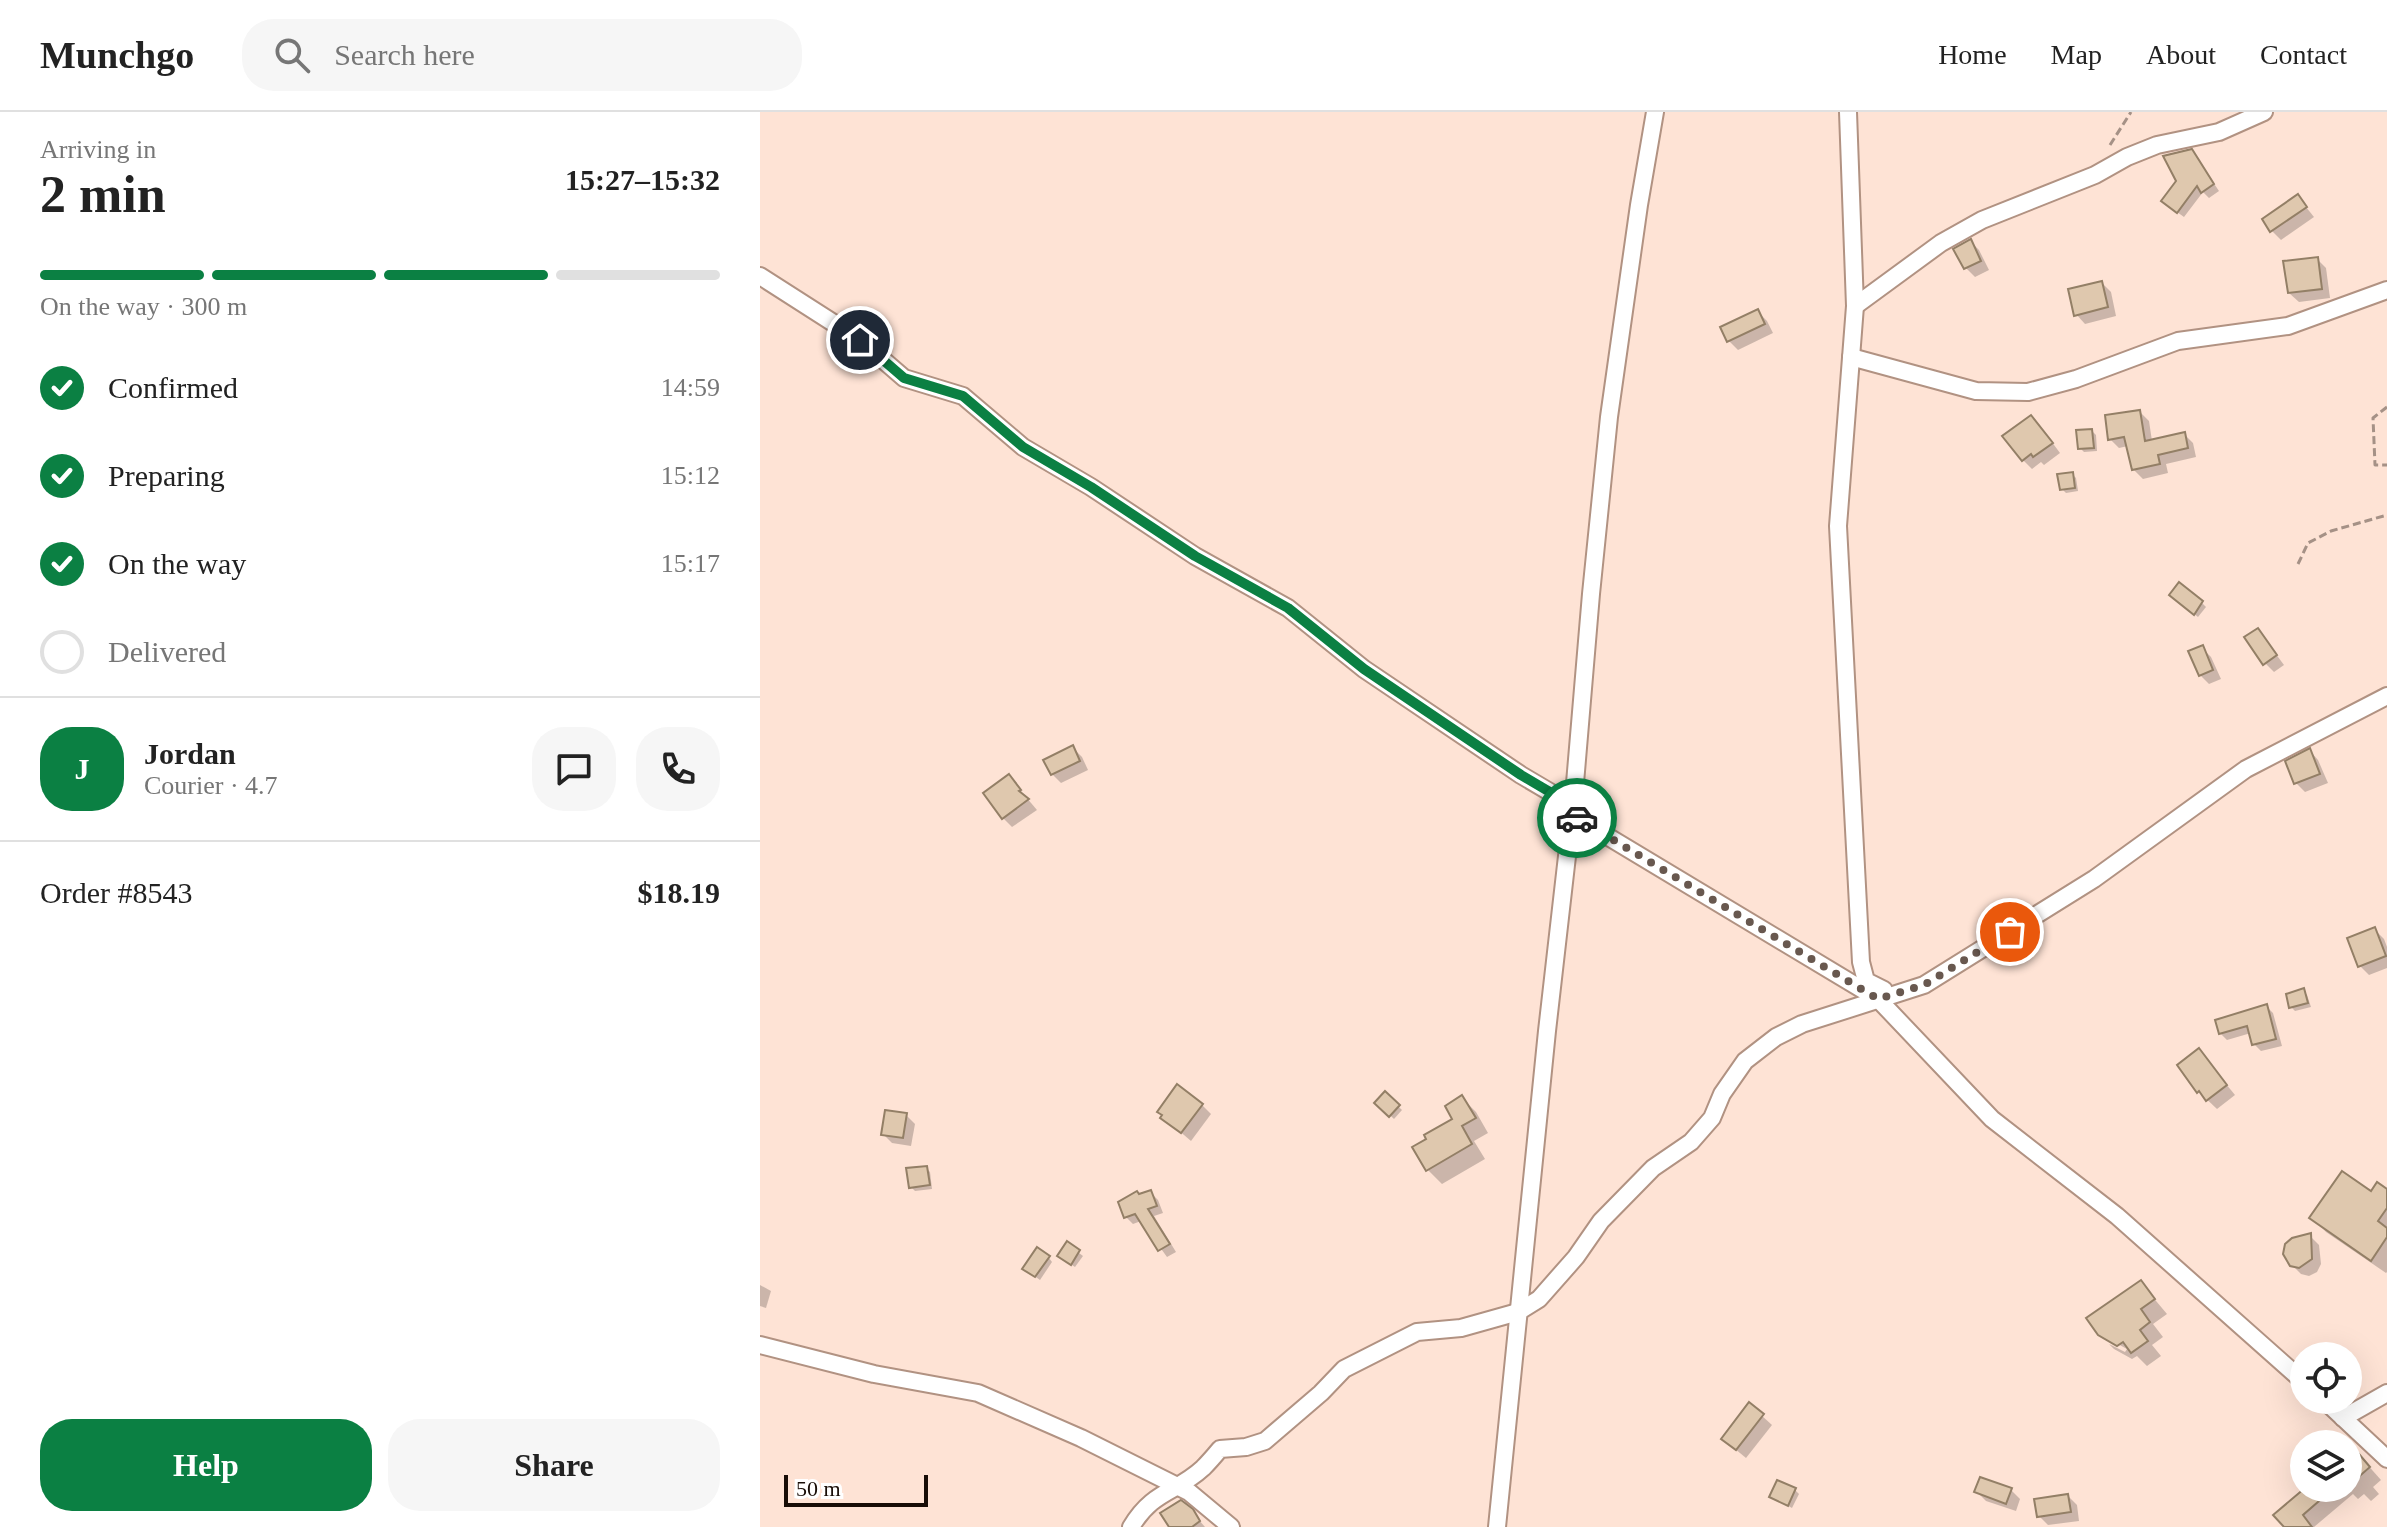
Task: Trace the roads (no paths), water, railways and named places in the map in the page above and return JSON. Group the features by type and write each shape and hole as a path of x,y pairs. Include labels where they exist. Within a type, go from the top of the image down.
{"street":[{"path":"1497,1527 1572,815 1609,417 1655,112"},
{"path":"1848,112 1855,306 1838,526 1857,907 1861,962 1866,981 1886,997 1992,1119 2117,1216 2290,1370"},
{"path":"1855,306 1911,264 1982,220 2102,172 2157,145 2219,132 2264,112"},
{"path":"760,276 860,340 904,378 963,396 1023,447 1091,487 1195,556 1288,608 1364,669 1521,775 1560,798 1574,795"},
{"path":"1851,357 1976,391 2028,392 2076,379 2178,341 2288,326 2387,290"},
{"path":"1131,1527 1142,1509 1202,1470 1220,1449 1246,1447 1265,1441 1344,1369 1417,1332 1461,1328 1518,1312 1539,1299 1576,1257 1601,1221 1653,1168 1691,1142 1712,1118 1722,1094 1745,1061 1776,1037 1802,1024 1924,985 2133,853 2246,769 2387,696"},
{"path":"1572,815 1886,997"},
{"path":"760,1345 874,1374 978,1393 1081,1438 1176,1485 1231,1527"},
{"path":"2343,1418 2387,1393"},
{"path":"2339,1414 2387,1459"}]}
